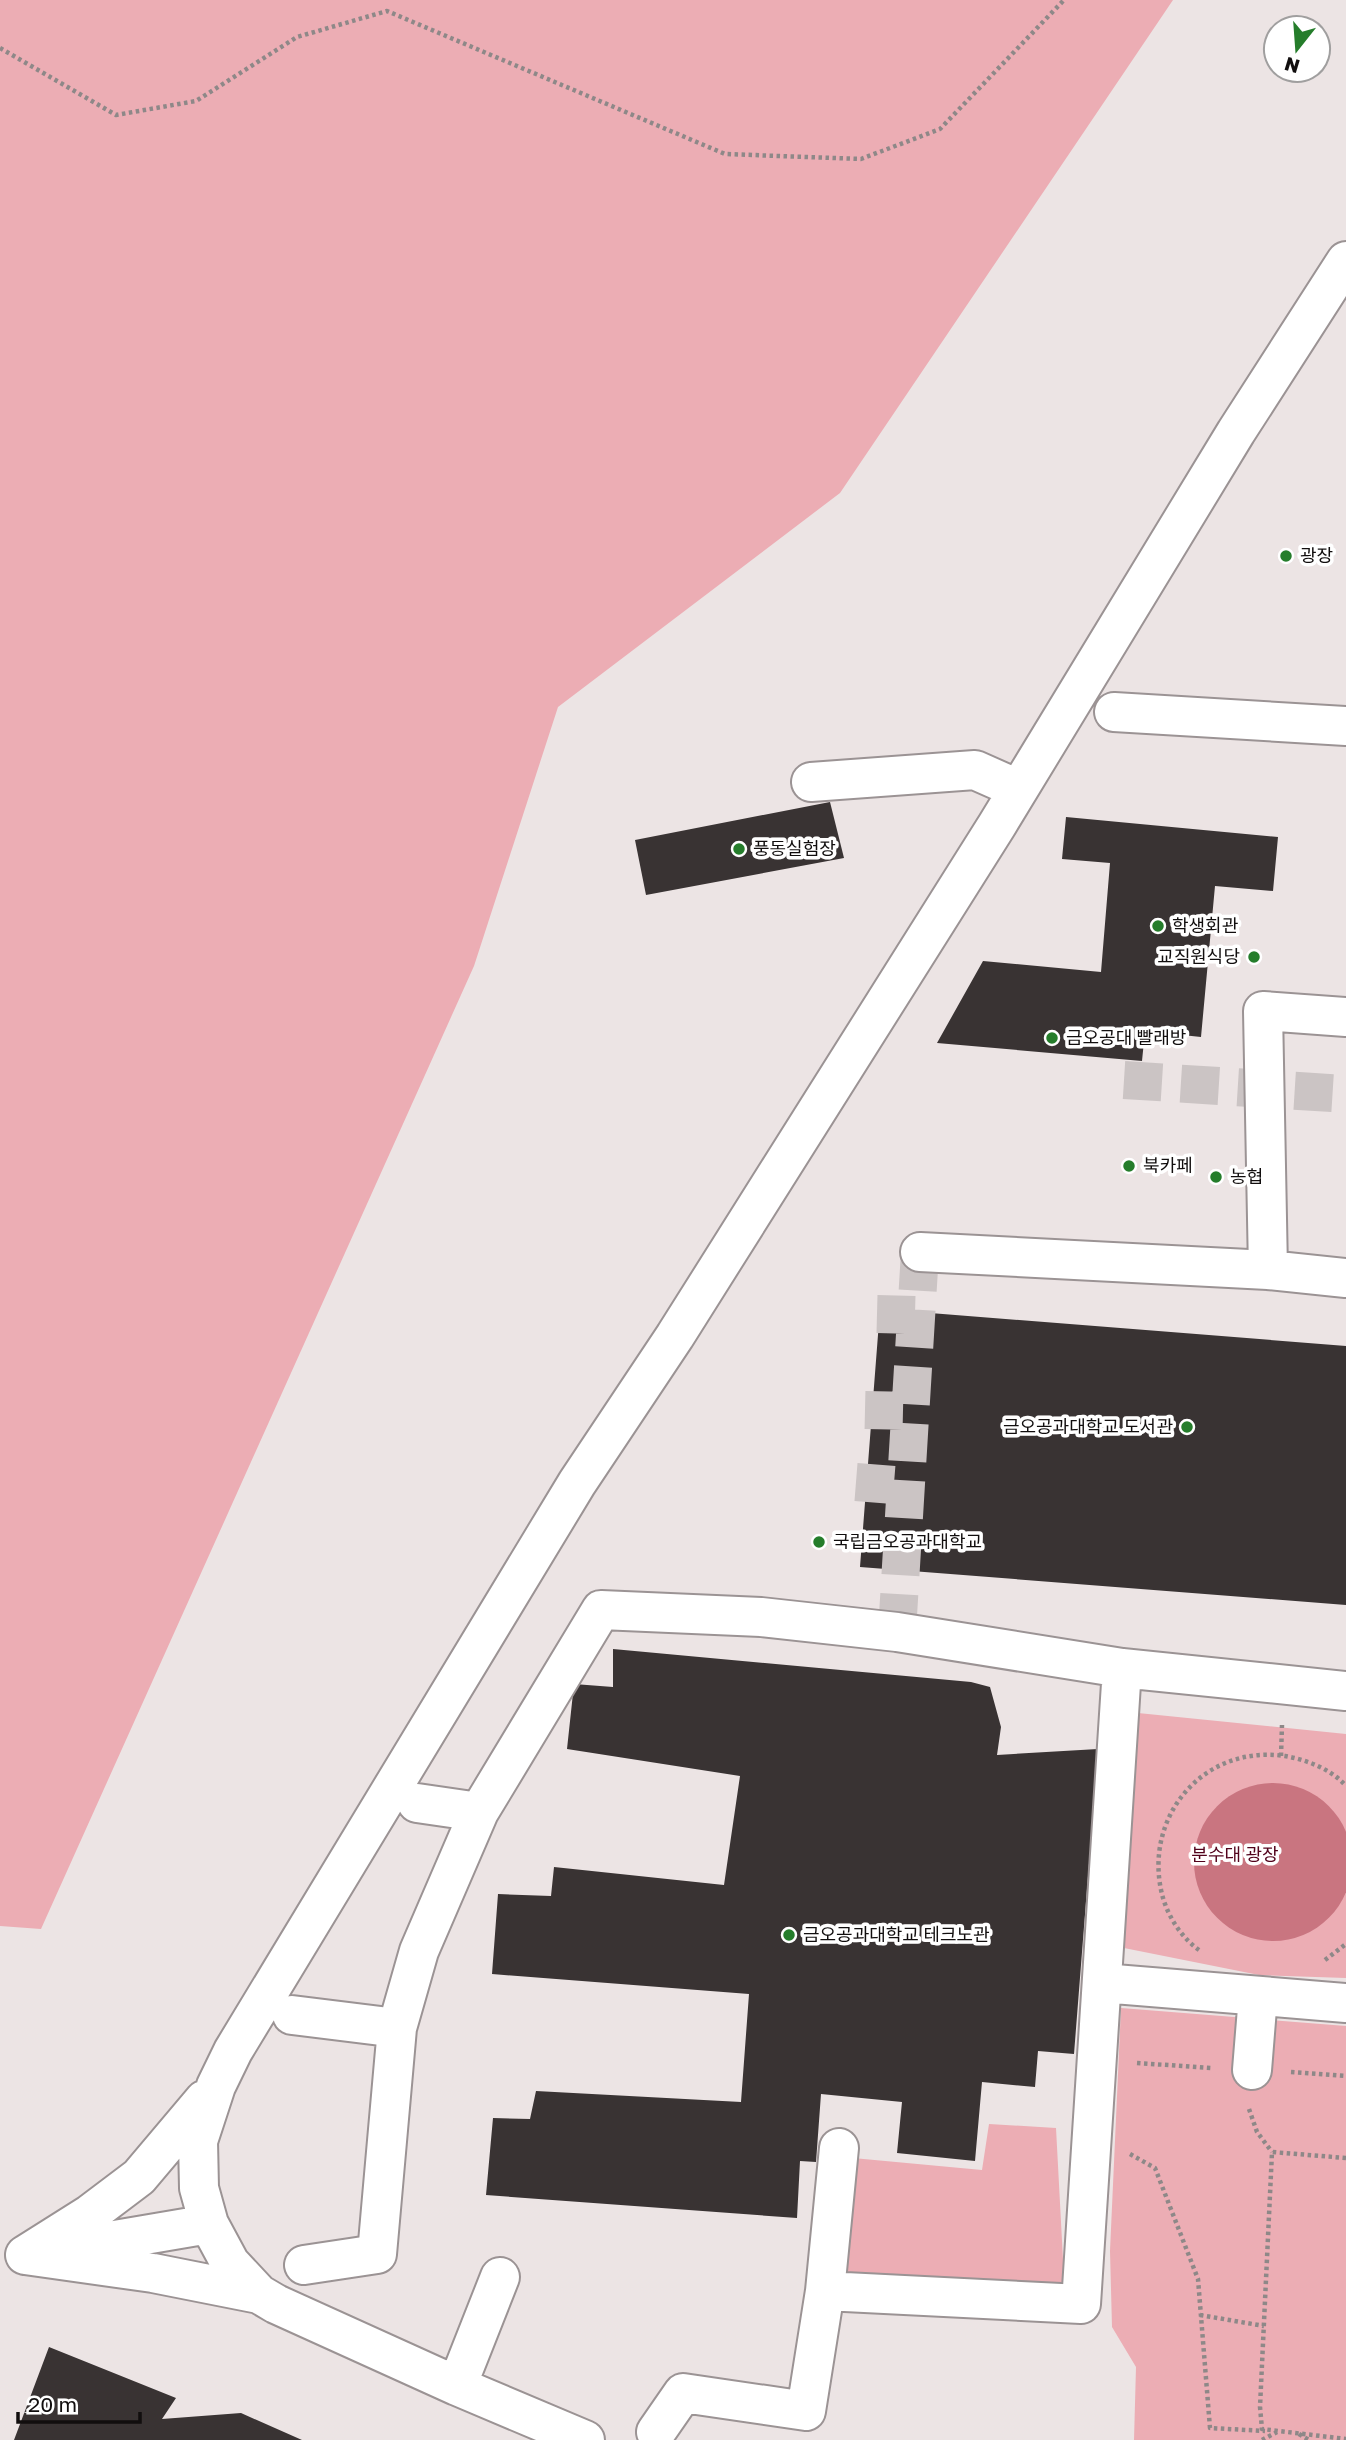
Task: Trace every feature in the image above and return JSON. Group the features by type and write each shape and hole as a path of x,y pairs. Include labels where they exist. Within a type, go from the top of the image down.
{"street":[{"path":"585,2440 457,2386 259,2294 230,2263 209,2224 199,2188 198,2141 216,2086 233,2051 301,1937 577,1483 675,1336 1018,789 1236,432 1346,261"},
{"path":"1114,712 1346,726"},
{"path":"811,782 975,770 1018,789"},
{"path":"1268,1270 1263,1010 1346,1017"},
{"path":"920,1252 1268,1270 1346,1278"},
{"path":"304,2265 377,2254 397,2028 419,1951 479,1812 601,1611 761,1617 883,1630 1122,1668 1346,1690"},
{"path":"825,2291 1081,2304 1122,1668"},
{"path":"417,1803 479,1812"},
{"path":"1102,1983 1346,2003"},
{"path":"1252,2070 1258,1996"},
{"path":"292,2015 397,2028"},
{"path":"12,2255 90,2214 139,2177 216,2086"},
{"path":"656,2432 683,2393 802,2425 825,2291 839,2148"},
{"path":"12,2255 209,2224"},
{"path":"12,2255 153,2273 259,2294"},
{"path":"457,2386 500,2277"}],"path":[{"path":"0,48 116,116 196,102 297,37 387,11 725,154 861,159 940,129 1064,0"},
{"path":"1203,1953 1193,1946 1177,1927 1159,1882 1158,1857 1162,1833 1172,1810 1186,1790 1205,1774 1250,1755 1299,1758 1322,1767 1346,1786"},
{"path":"1320,1962 1331,1957 1346,1944"},
{"path":"1093,2133 1154,2168 1198,2279 1210,2428 1290,2431 1309,2440"},
{"path":"1346,2158 1272,2152 1260,2407 1262,2429 1346,2439"},
{"path":"1200,2315 1264,2326"},
{"path":"1262,2440 1278,2432"}],"green space":[{"path":"0,0 1173,0 840,493 558,707 474,966 41,1929 0,1926"},
{"name":"분수대 광장","path":"1138,1713 1346,1734 1346,1978 1259,1975 1114,1946"},
{"path":"1121,2008 1346,2026 1346,2440 1134,2440 1136,2367 1112,2327 1110,2251"},
{"path":"989,2124 1056,2128 1065,2297 839,2284 853,2158 982,2170"}],"shaded area":[{"path":"1273,1783 1303,1789 1329,1806 1346,1832 1352,1862 1346,1892 1329,1918 1303,1935 1273,1941 1243,1935 1217,1918 1200,1892 1194,1862 1200,1832 1217,1806 1243,1789"}],"building":[{"name":"풍동실험장","path":"830,802 844,858 646,895 635,840"},
{"name":"학생회관","path":"1066,817 1278,837 1273,891 1215,886 1201,1037 1145,1031 1142,1061 937,1043 983,961 1101,972 1110,863 1062,859"},
{"name":"금오공과대학교 도서관","path":"880,1309 1346,1346 1346,1605 860,1567"},
{"name":"금오공과대학교 테크노관","path":"613,1649 971,1682 990,1687 1001,1727 997,1755 1098,1749 1074,2054 1038,2051 1035,2087 982,2082 975,2161 897,2153 902,2102 821,2094 816,2162 800,2161 797,2218 486,2195 493,2118 530,2119 536,2091 741,2102 749,1994 492,1974 498,1894 551,1896 554,1867 724,1885 740,1776 567,1749 574,1684 613,1687"},
{"path":"49,2347 176,2398 162,2419 241,2413 302,2440 14,2440"}],"tunnel":[{"path":"1124,1080 1346,1094"},
{"path":"897,1632 920,1252"},
{"path":"877,1314 916,1315"},
{"path":"865,1410 910,1411"},
{"path":"856,1482 906,1486"}],"place":[{"name":"광장","path":"1286,556"},
{"name":"풍동실험장","path":"739,849"},
{"name":"학생회관","path":"1158,926"},
{"name":"교직원식당","path":"1254,957"},
{"name":"금오공대 빨래방","path":"1052,1038"},
{"name":"북카페","path":"1129,1166"},
{"name":"농협","path":"1216,1177"},
{"name":"금오공과대학교 도서관","path":"1187,1427"},
{"name":"국립금오공과대학교","path":"819,1542"},
{"name":"금오공과대학교 테크노관","path":"789,1935"}]}
